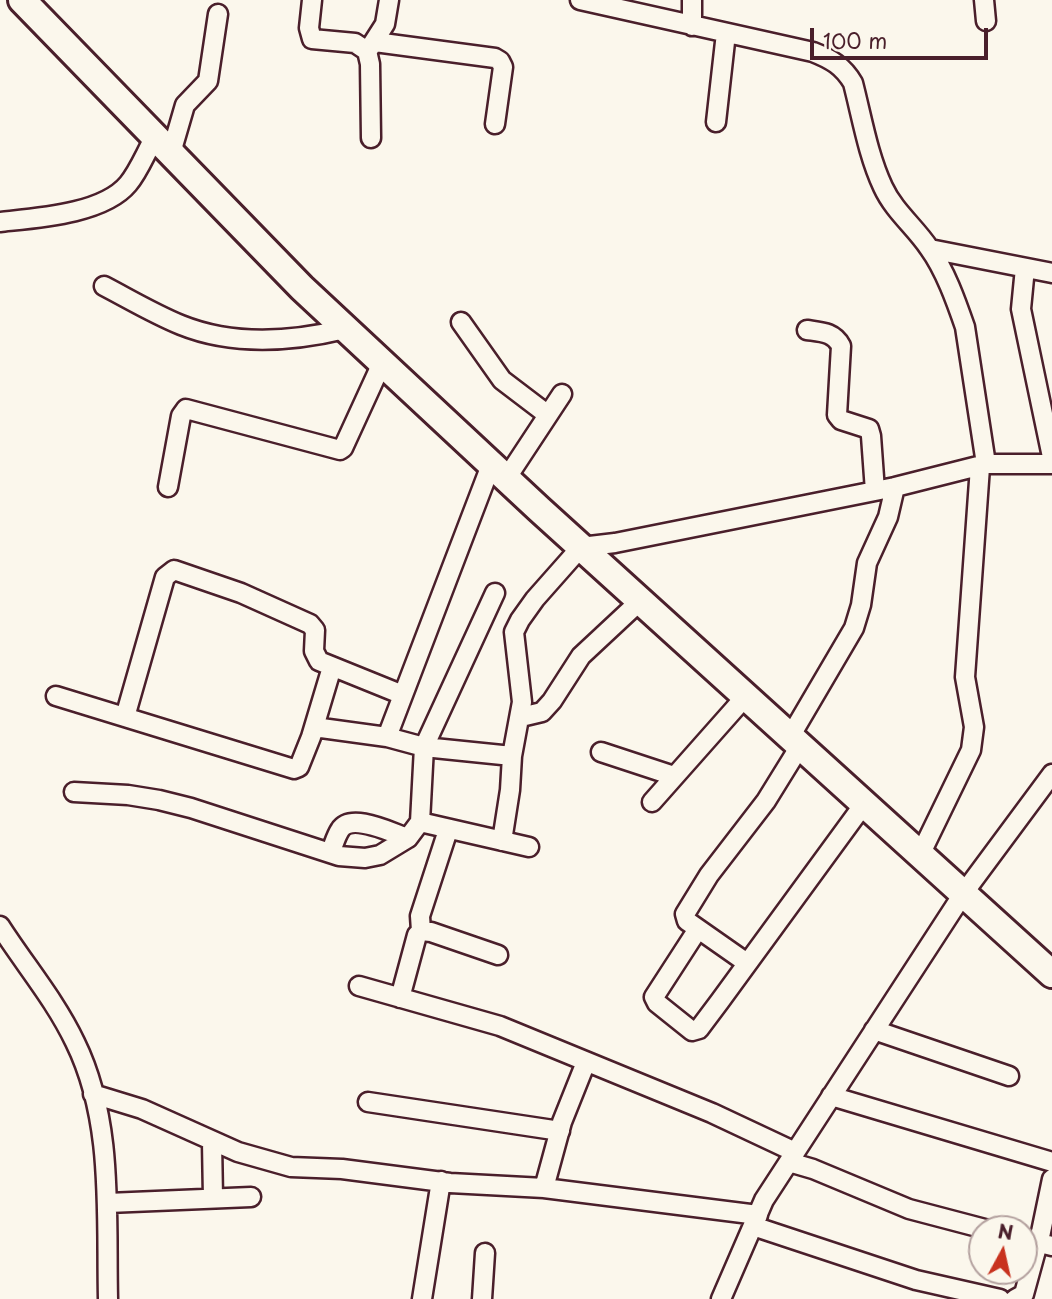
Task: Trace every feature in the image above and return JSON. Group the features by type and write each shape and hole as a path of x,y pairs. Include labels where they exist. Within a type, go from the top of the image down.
{"highway":[{"path":"22,0 345,329 745,697 1052,974"}],"street":[{"path":"312,0 309,28 312,39 495,58 500,61 503,67 495,124"},
{"path":"371,138 371,47 385,24 389,0"},
{"path":"580,0 813,52 840,65 853,83 875,167 884,189 894,206 930,249 958,307 965,327 983,465 965,677 974,727 971,750 920,855"},
{"path":"692,0 692,26"},
{"path":"984,0 986,21"},
{"path":"0,222 78,210 112,198 128,184 163,145 185,105 208,81 218,13"},
{"path":"716,122 726,33"},
{"path":"930,249 1052,273"},
{"path":"1025,268 1021,309 1052,457"},
{"path":"104,286 181,325 220,335 275,341 306,338 345,329"},
{"path":"461,322 502,380 548,415"},
{"path":"807,330 831,334 837,337 841,346 837,415 841,420 869,429 875,491"},
{"path":"168,487 181,416 186,409 340,450 382,363"},
{"path":"387,737 445,591 499,472 548,415 562,394"},
{"path":"502,841 512,757 521,717 521,680 514,632 535,599 581,547 615,543 895,487 960,469 983,465 1052,464"},
{"path":"747,963 685,918 687,908 766,801 854,628 861,605 867,563 888,517 895,487"},
{"path":"125,717 165,577 174,570 241,593 310,624 315,629 315,657 332,667 402,695"},
{"path":"74,792 159,800 331,851 339,856 365,858 380,855 408,838 420,822 424,747 495,593"},
{"path":"521,717 542,712 581,656 640,601"},
{"path":"56,696 295,769 302,762 332,667"},
{"path":"652,802 745,697"},
{"path":"314,727 387,737 424,747 512,757"},
{"path":"601,752 674,776"},
{"path":"721,1299 764,1200 963,894 1052,774"},
{"path":"698,929 654,997 657,1003 692,1031 699,1029 864,804"},
{"path":"331,851 341,828 350,822 359,822 408,838"},
{"path":"420,822 529,847"},
{"path":"421,932 420,916 448,830"},
{"path":"0,926 63,1018 77,1044 93,1094 108,1203 108,1299"},
{"path":"400,998 417,935 421,932 430,932 498,955"},
{"path":"359,986 500,1026 712,1113 813,1169 909,1209 968,1225"},
{"path":"874,1030 1009,1076"},
{"path":"544,1188 560,1131 586,1062"},
{"path":"93,1094 142,1109 238,1152 291,1167 342,1168 441,1181 544,1188 755,1220 916,1280 1000,1299"},
{"path":"831,1096 1052,1162"},
{"path":"368,1102 560,1131"},
{"path":"212,1142 213,1198"},
{"path":"1038,1243 1052,1179"},
{"path":"422,1299 441,1181"},
{"path":"108,1203 251,1196"},
{"path":"482,1299 485,1253"},
{"path":"1014,1299 1024,1294 1026,1285"}]}
